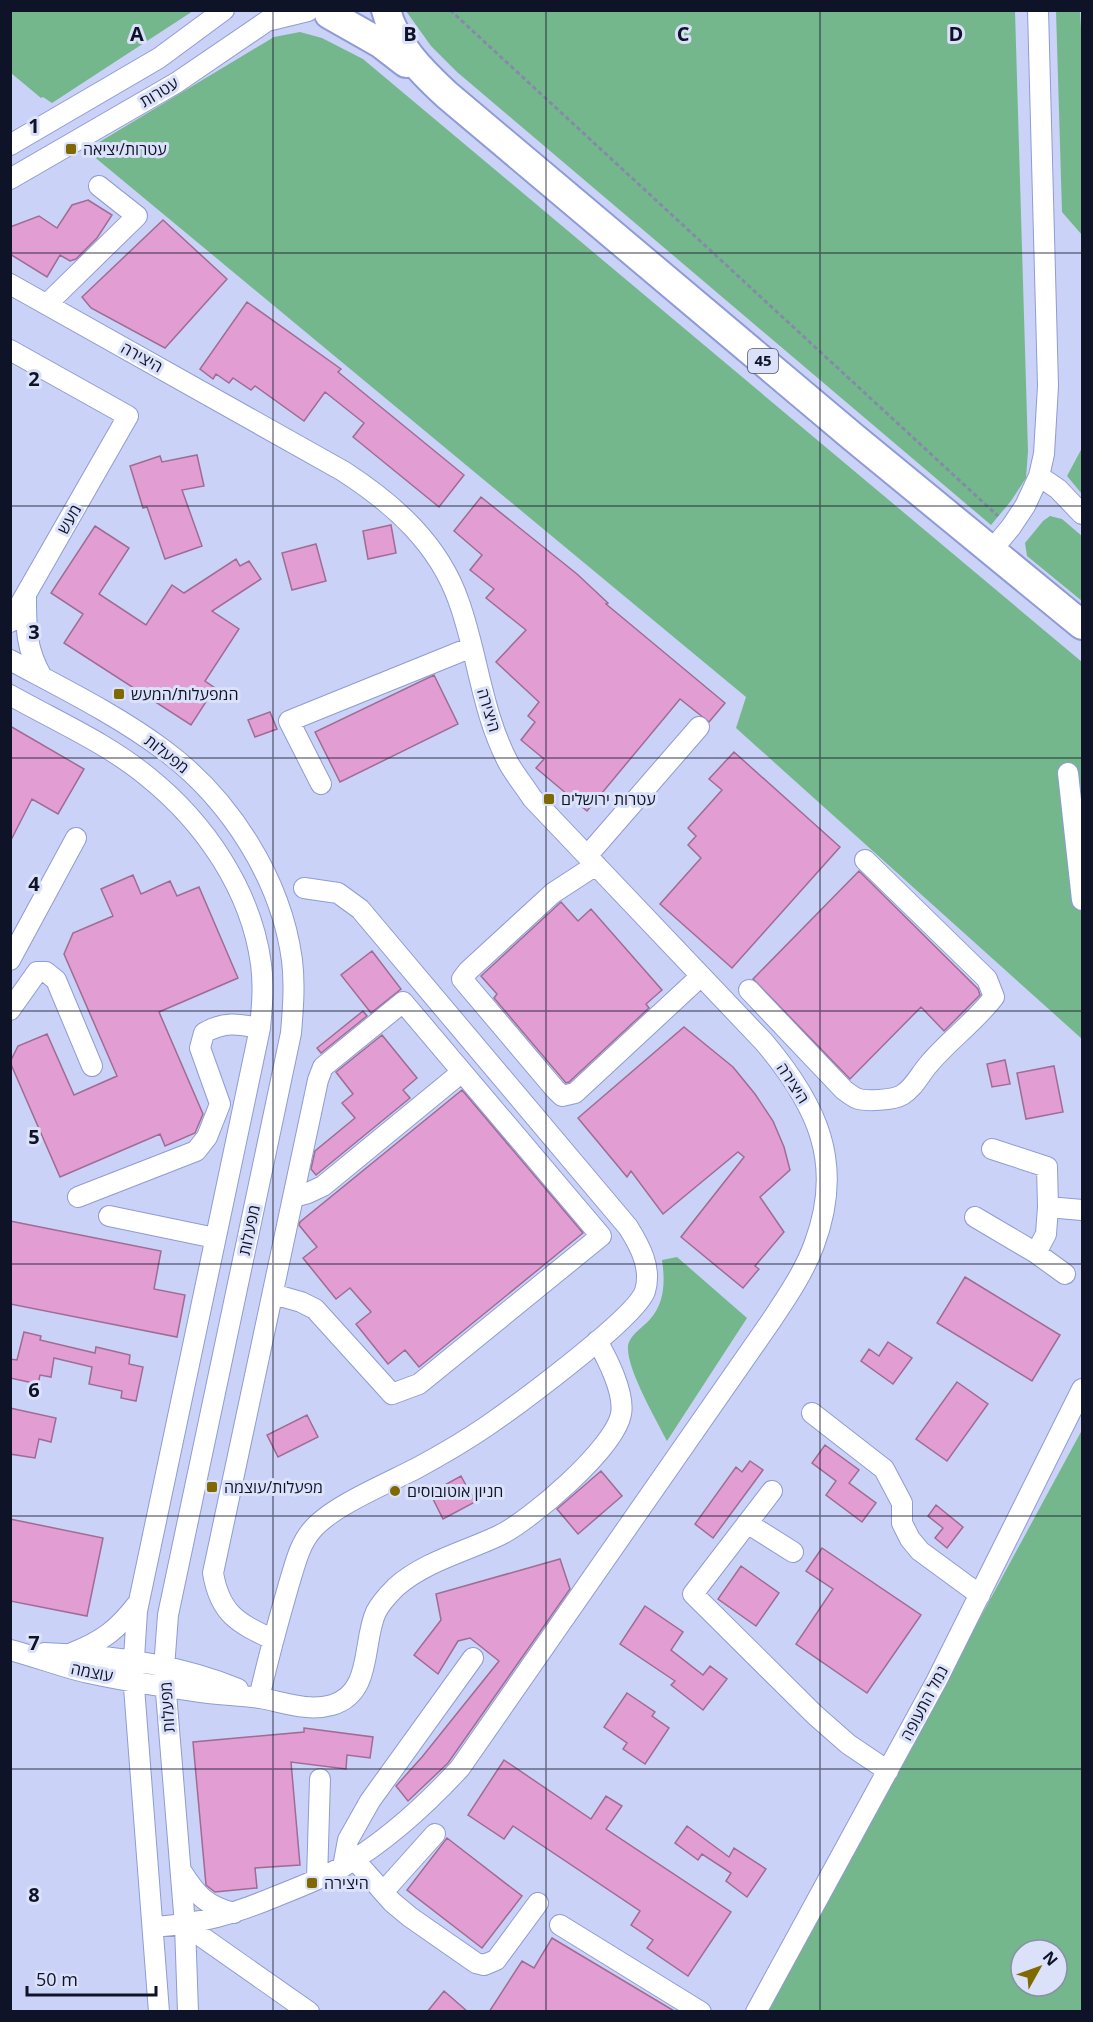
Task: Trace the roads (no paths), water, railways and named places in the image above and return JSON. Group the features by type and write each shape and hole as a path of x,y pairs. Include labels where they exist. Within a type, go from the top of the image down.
{"highway":[{"name":"45","path":"386,10 393,30 408,55 447,95"},
{"name":"45","path":"323,12 380,43 447,95 991,551 1083,624"}],"street":[{"name":"עטרות","path":"10,145 159,58 224,10"},
{"path":"991,551 1025,506 1039,476 1044,454 1048,386 1038,10"},
{"name":"עטרות","path":"10,179 176,83 267,21 323,12"},
{"path":"47,304 137,216 99,186"},
{"name":"היצירה","path":"10,284 343,471 394,507 416,529 447,574 459,601 488,710 509,765 532,798 787,1069 804,1096 816,1122 825,1151 828,1181 823,1216 814,1246 798,1278 771,1321 460,1768 429,1802 404,1824 349,1863 234,1914 185,1925 153,1927"},
{"name":"מעש","path":"10,350 128,416 10,622"},
{"path":"1039,476 1058,489 1083,514"},
{"path":"26,594 27,642 33,661 42,677"},
{"path":"321,784 289,721 472,646"},
{"name":"מפעלות","path":"10,660 143,735 167,752 218,801 240,830 259,862 276,898 292,960 294,996 291,1033 168,1615 165,1677 185,1925 188,2012"},
{"name":"מפעלות","path":"10,695 20,705 108,750 148,776 174,800 214,847 237,887 254,932 262,974 260,1028 138,1603 134,1671 159,2012"},
{"path":"699,727 592,861 553,893 468,971 462,980 562,1096 575,1093 701,976"},
{"path":"1068,773 1083,900"},
{"path":"10,960 76,838"},
{"path":"748,990 844,1090 857,1099 880,1100 901,1096 916,1082 951,1040 983,1011 994,997 987,979 865,860"},
{"path":"259,1698 272,1639 300,1548 312,1529 332,1514 487,1426 597,1341 634,1308 645,1292 646,1280 645,1261 628,1227 360,909 339,892 304,888"},
{"path":"10,1010 37,972 46,972 56,980 92,1066"},
{"path":"272,1639 241,1624 228,1611 216,1593 213,1573 318,1080 324,1067 403,1002 601,1236 419,1384 392,1394 315,1309 273,1293"},
{"path":"78,1197 196,1151 207,1137 220,1104 200,1048 204,1033 217,1025 238,1024 260,1028"},
{"path":"293,1197 323,1186 462,1072"},
{"path":"804,1096 832,1078"},
{"path":"992,1149 1047,1167 1046,1234 1036,1253"},
{"path":"1048,1207 1083,1210"},
{"path":"109,1216 215,1238"},
{"path":"975,1216 1036,1253 1065,1274"},
{"name":"עוצמה","path":"15,1652 70,1654 165,1677 221,1682 259,1698 293,1705 316,1707 333,1705 345,1699 360,1680 376,1612 397,1586 428,1566 500,1535 517,1525 589,1462 611,1437 621,1413 621,1398 606,1357 597,1341"},
{"name":"נמל התעופה","path":"756,2012 937,1680 1083,1389"},
{"path":"812,1413 884,1469 902,1503 902,1523 910,1539 920,1551 980,1595"},
{"path":"772,1491 693,1594 814,1715 848,1744 888,1771"},
{"path":"747,1523 793,1552"},
{"path":"70,1654 105,1638 118,1627 138,1603"},
{"name":"עוצמה","path":"15,1652 90,1673 134,1671"},
{"path":"473,1658 370,1801 348,1840 349,1863 410,1917 476,1963 484,1965 496,1960 538,1903"},
{"path":"317,1879 320,1779"},
{"path":"383,1892 435,1834"},
{"path":"180,1870 197,1895 208,1904 234,1914"},
{"path":"185,1925 309,2012"},
{"path":"560,1925 700,2012"}],"place":[{"name":"עטרות/יציאה","path":"71,149"},
{"name":"המפעלות/המעש","path":"119,694"},
{"name":"עטרות ירושלים","path":"549,799"},
{"name":"מפעלות/עוצמה","path":"212,1487"},
{"name":"חניון אוטובוסים","path":"395,1491"},
{"name":"היצירה","path":"312,1883"}]}
